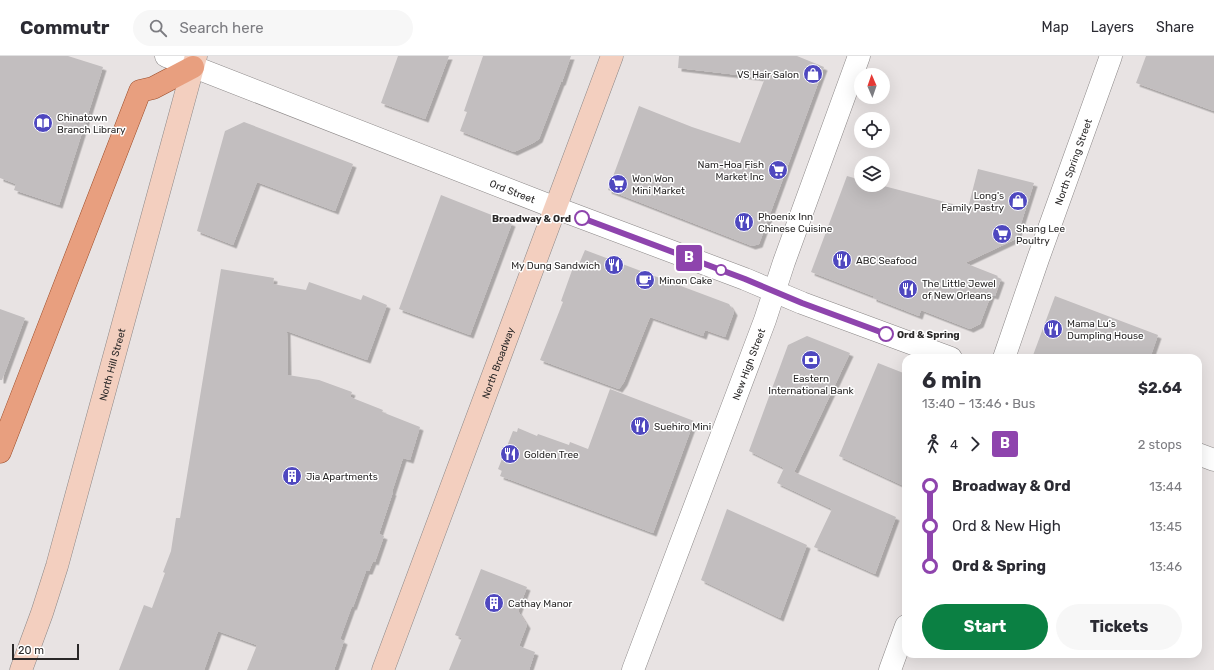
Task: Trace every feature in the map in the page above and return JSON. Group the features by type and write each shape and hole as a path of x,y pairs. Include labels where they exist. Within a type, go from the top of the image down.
{"main road":[{"name":"North Broadway","path":"383,670 612,56"},
{"path":"0,452 140,91 153,88 195,62"},
{"name":"North Hill Street","path":"21,670 42,614 57,566 195,62"}],"street":[{"name":"Ord Street","path":"166,56 195,62 235,82 556,208 745,279 810,306 940,354"},
{"name":"New High Street","path":"633,670 765,320 859,56"},
{"name":"North Spring Street","path":"1005,354 1111,56"},
{"path":"1202,456 1214,460"},
{"path":"890,670 902,637"}],"building":[{"name":"Chinatown Branch Library","path":"0,56 68,56 103,67 59,205 14,190 16,184 0,178"},
{"path":"398,56 449,56 425,119 381,103"},
{"path":"483,56 571,56 539,139 514,152 460,131 467,112 464,111"},
{"path":"679,56 797,56 824,67 759,244 752,246 608,190 639,106 692,127 740,143 765,78 678,68"},
{"path":"1146,56 1214,56 1214,111 1136,83"},
{"path":"244,122 353,164 335,211 257,182 233,245 197,231 225,131"},
{"path":"978,169 1034,183 1016,239 965,263 998,276 997,277 1001,279 995,296 991,295 980,324 970,329 921,310 919,316 811,272 847,176 854,178 854,192 890,192 890,188 968,208"},
{"path":"441,195 512,223 470,335 399,309"},
{"path":"585,250 729,304 734,312 725,337 705,330 703,336 650,317 624,382 619,389 540,360 563,302 561,301 575,262 579,264"},
{"name":"Jia Apartments","path":"221,269 274,278 273,284 306,290 309,282 361,300 363,295 387,305 367,360 287,331 288,375 319,380 352,392 350,397 420,427 410,460 403,458 379,534 384,536 375,562 373,561 369,571 366,571 353,607 352,606 340,639 344,641 334,670 247,670 257,645 218,631 204,670 119,670 144,605 152,608 165,573 163,572 171,551 176,518 180,518"},
{"path":"1055,296 1158,335 1151,354 1033,354"},
{"path":"0,309 25,318 2,380 0,380"},
{"path":"807,336 850,353 794,472 896,517 875,574 814,547 832,509 777,483 784,468 749,451 788,345"},
{"path":"878,363 902,372 902,485 839,456"},
{"path":"610,389 694,421 653,533 500,476 502,471 498,469 513,431 517,432 518,428 537,436 538,434 569,445 570,442 588,449"},
{"path":"727,509 807,545 780,618 701,580"},
{"name":"Cathay Manor","path":"481,569 527,587 518,611 527,625 519,646 535,652 529,670 449,670 462,638 455,635"}],"bus line":[{"name":"B","path":"582,218 886,334"}],"place":[{"name":"VS Hair Salon","path":"813,74"},
{"name":"Chinatown Branch Library","path":"43,123"},
{"name":"Nam-Hoa Fish Market Inc","path":"778,170"},
{"name":"Won Won Mini Market","path":"618,184"},
{"name":"Long's Family Pastry","path":"1018,201"},
{"name":"Broadway & Ord","path":"582,218"},
{"name":"Phoenix Inn Chinese Cuisine","path":"744,222"},
{"name":"Shang Lee Poultry","path":"1002,234"},
{"name":"ABC Seafood","path":"842,260"},
{"name":"My Dung Sandwich","path":"614,265"},
{"name":"Minon Cake","path":"645,280"},
{"name":"The Little Jewel of New Orleans","path":"908,289"},
{"name":"Mama Lu's Dumpling House","path":"1053,329"},
{"name":"Ord & Spring","path":"886,334"},
{"name":"Eastern International Bank","path":"811,360"},
{"name":"Suehiro Mini","path":"640,426"},
{"name":"Golden Tree","path":"510,454"},
{"name":"Jia Apartments","path":"292,476"},
{"name":"Cathay Manor","path":"494,603"}]}
